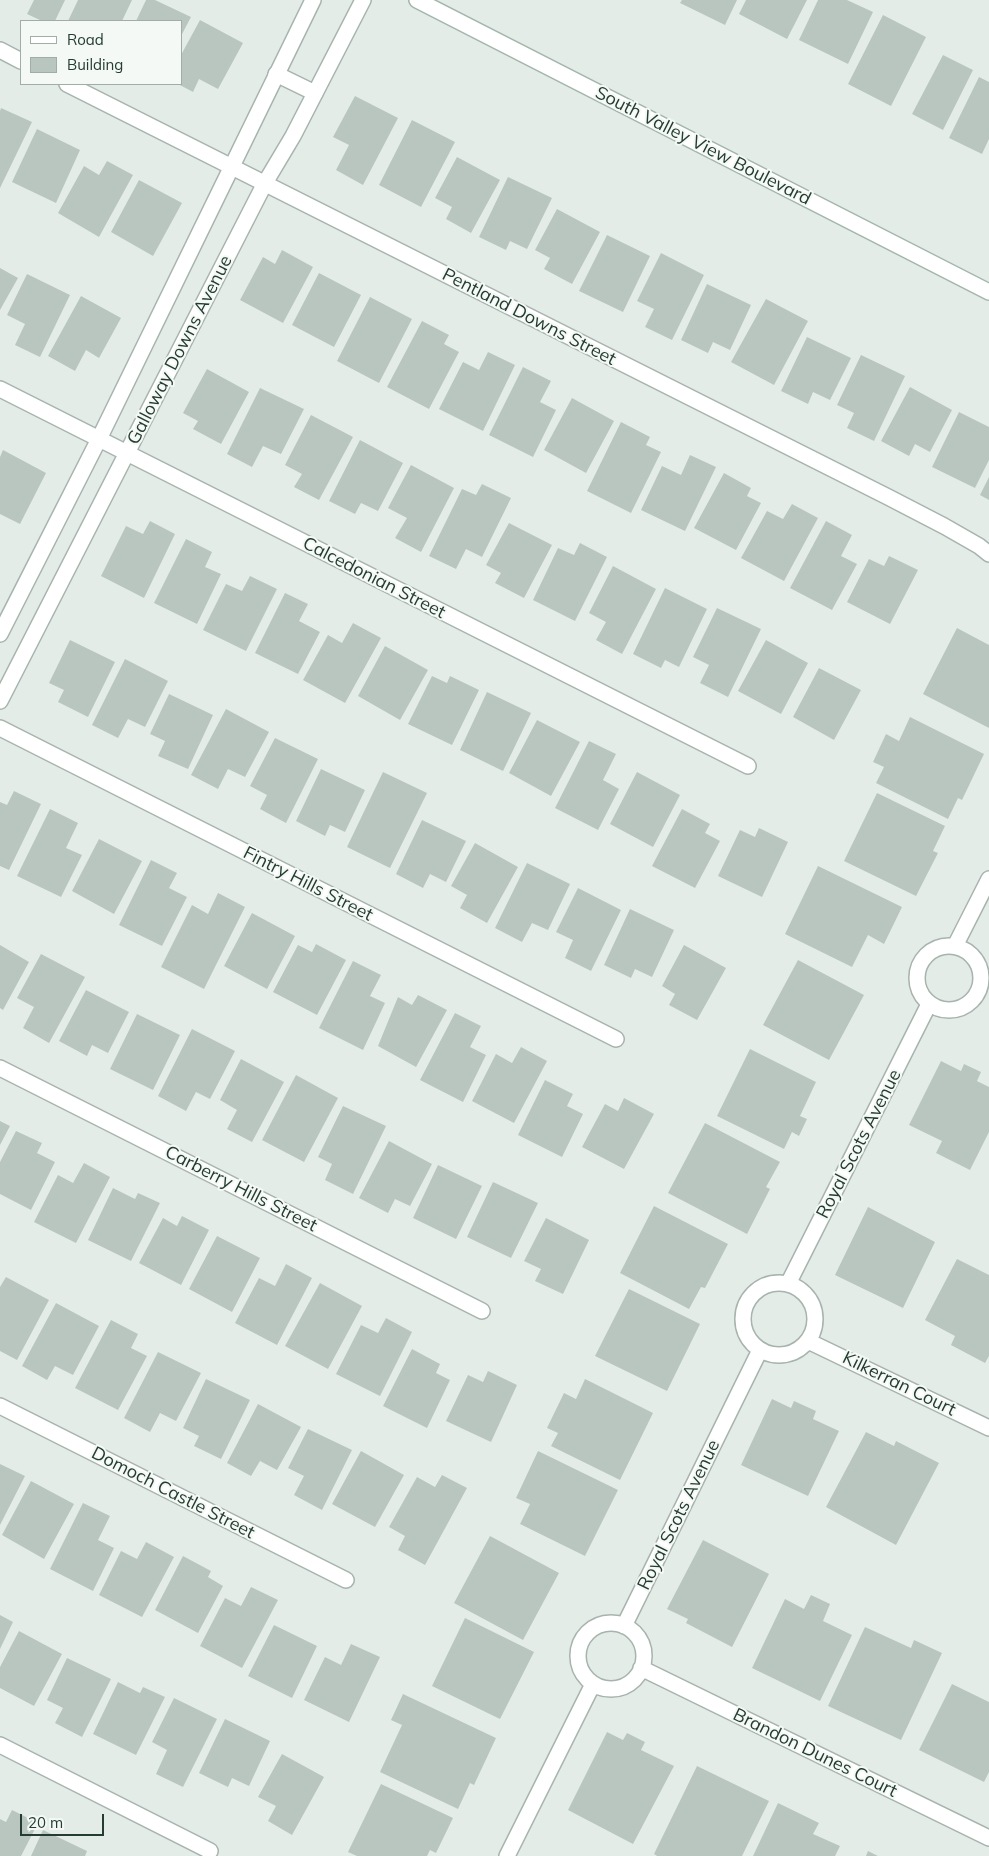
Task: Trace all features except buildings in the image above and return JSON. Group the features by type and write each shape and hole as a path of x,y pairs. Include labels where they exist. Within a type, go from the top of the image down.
{"street":[{"name":"Galloway Downs Avenue","path":"0,634 99,439 313,0"},
{"name":"Galloway Downs Avenue","path":"0,701 265,183 293,136 363,0"},
{"name":"South Valley View Boulevard","path":"418,0 989,292"},
{"path":"0,50 20,60"},
{"path":"276,74 315,93"},
{"name":"Pentland Downs Street","path":"69,85 944,526 979,546 989,554"},
{"name":"Calcedonian Street","path":"0,389 748,766"},
{"name":"Fintry Hills Street","path":"0,728 616,1039"},
{"path":"955,946 989,879"},
{"path":"943,946 955,946 974,957 979,967 984,991 966,1006 944,1011 924,1000 918,990 916,979 918,968 932,950 943,946"},
{"name":"Royal Scots Avenue","path":"788,1284 929,1004"},
{"name":"Carberry Hills Street","path":"0,1068 482,1311"},
{"path":"770,1284 788,1284 803,1291 810,1299 814,1309 814,1331 808,1341 791,1353 781,1355 770,1354 760,1350 751,1342 745,1332 743,1320 745,1308 750,1297 759,1289 770,1284"},
{"name":"Kilkerran Court","path":"808,1341 989,1428"},
{"name":"Royal Scots Avenue","path":"624,1626 760,1350"},
{"name":"Domoch Castle Street","path":"0,1406 346,1580"},
{"path":"602,1625 624,1626 639,1639 644,1658 641,1668 636,1677 621,1688 601,1688 593,1684 585,1677 579,1662 580,1646 584,1636 592,1629 602,1625"},
{"name":"Brandon Dunes Court","path":"641,1668 989,1838"},
{"path":"507,1856 593,1684"},
{"path":"0,1745 210,1851"}]}
